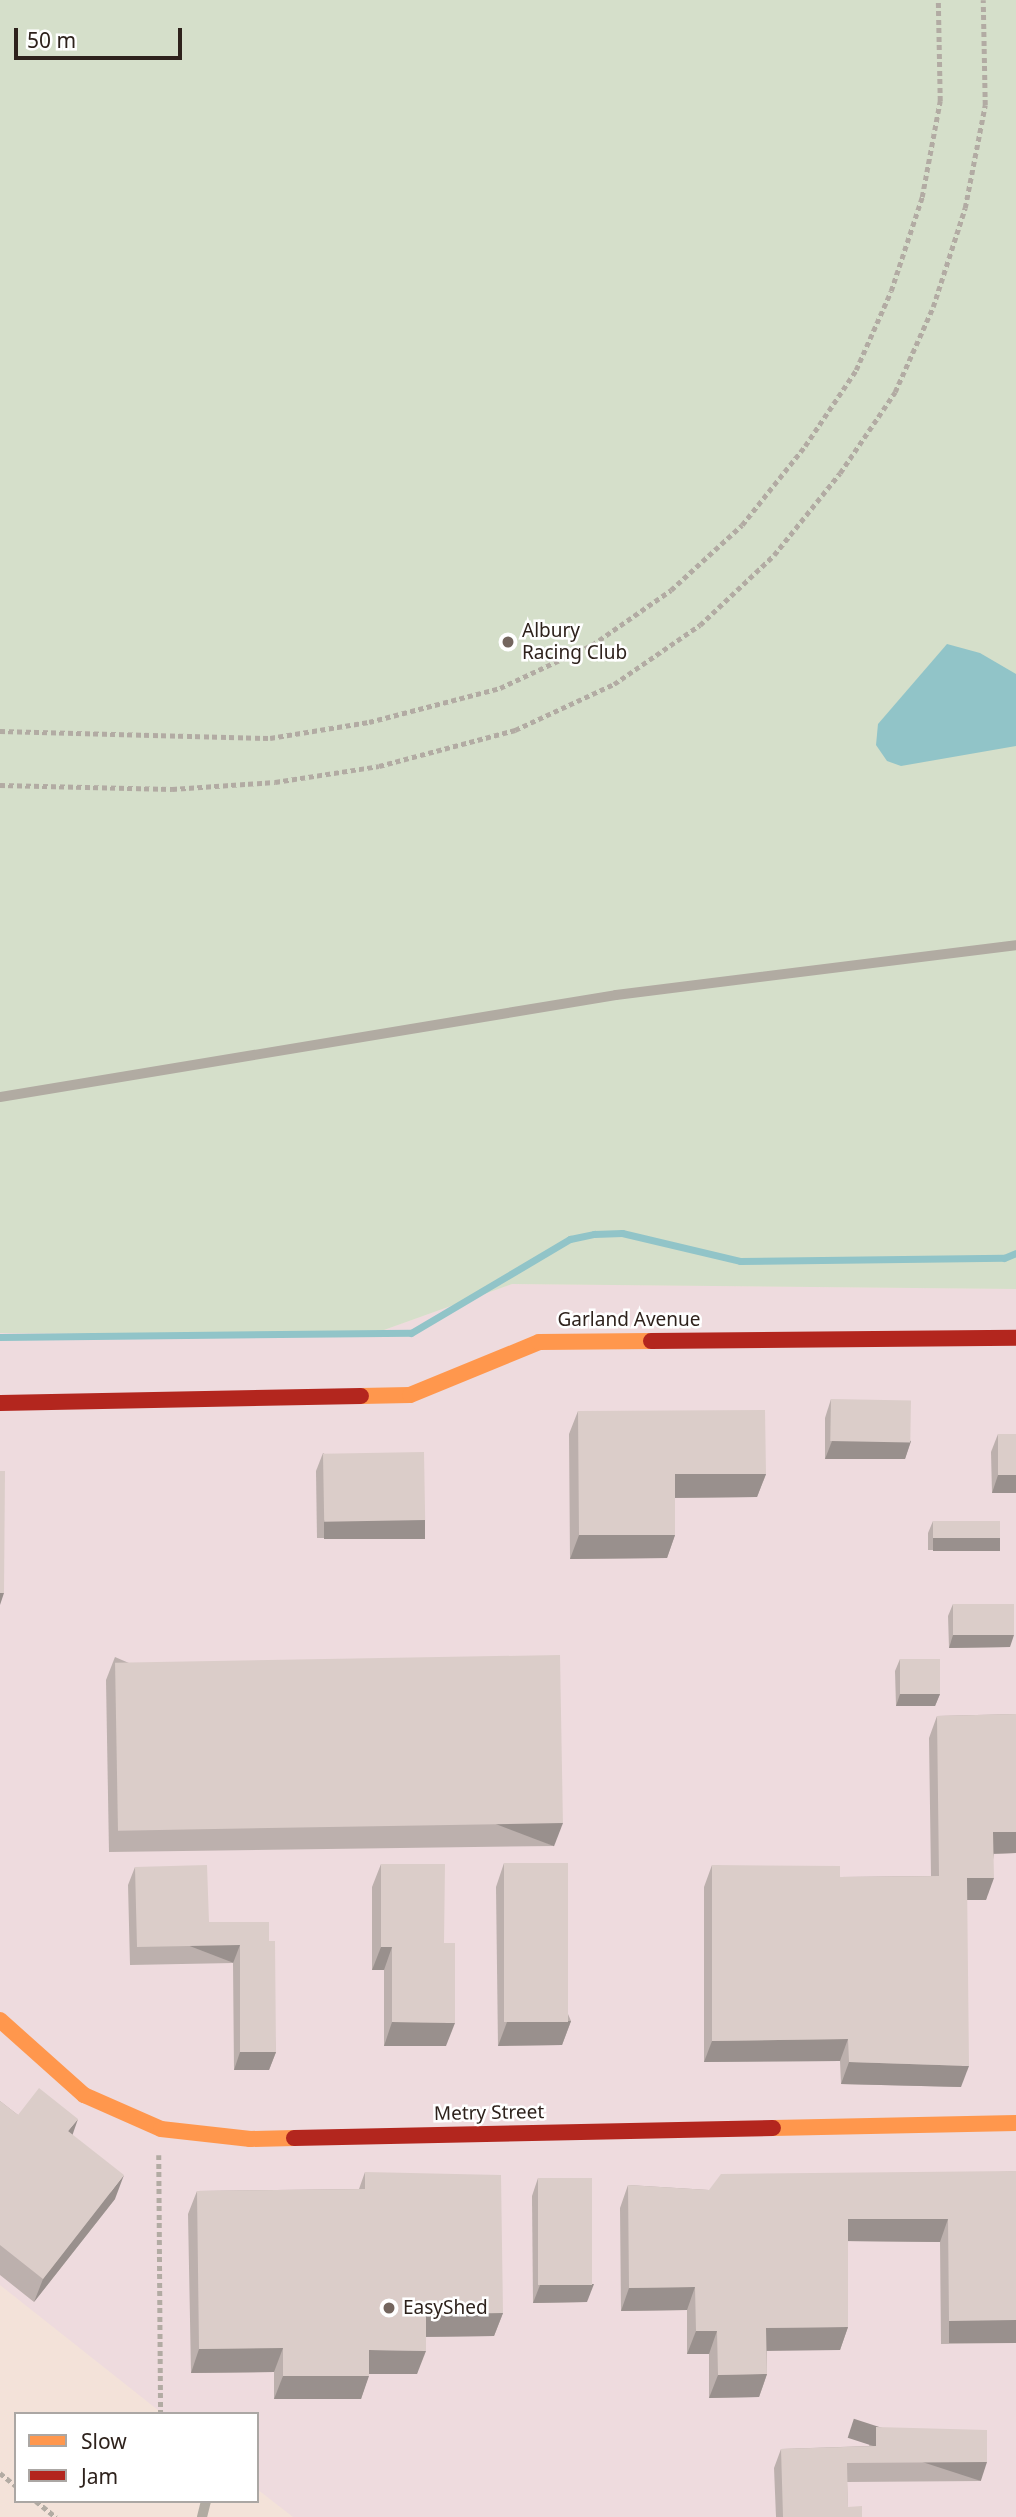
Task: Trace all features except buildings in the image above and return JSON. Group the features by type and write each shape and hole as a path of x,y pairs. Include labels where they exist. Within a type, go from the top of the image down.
{"street":[{"name":"Garland Avenue","path":"0,1403 410,1395 539,1342 1016,1338"},
{"name":"Metry Street","path":"0,2020 84,2095 161,2129 238,2137 1016,2123"}],"lane":[{"path":"0,1097 616,995 1016,946"}],"path":[{"path":"0,731 270,738 369,722 500,688 592,645 671,590 741,525 805,446 861,359 891,291 922,197 940,101 938,0"},
{"path":"0,785 172,789 275,782 379,766 515,730 614,684 699,625 774,555 841,472 895,392 933,307 965,208 985,105 983,0"},
{"path":"158,2172 161,2412"},
{"path":"0,2473 14,2484"},
{"path":"39,2503 57,2517"}],"shaded area":[{"path":"512,1284 1016,1289 1016,2517 293,2517 259,2491 259,2412 160,2412 0,2285 0,1333 370,1335"}],"green space":[{"name":"Albury Racing Club","path":"0,0 1016,0 1016,1289 512,1284 370,1335 0,1333"}],"water":[{"path":"947,644 980,653 1016,674 1016,746 901,766 887,761 876,745 878,724"}],"waterway":[{"path":"0,1337 411,1333 570,1239 594,1234 622,1233 740,1261 1004,1258 1016,1253"}],"traffic: slow":[{"path":"361,1396 410,1395 539,1342 651,1341"},
{"path":"0,2020 84,2095 161,2129 250,2139 294,2138"},
{"path":"773,2128 1016,2123"}],"traffic: jam":[{"path":"651,1341 1016,1338"},
{"path":"0,1403 361,1396"},
{"path":"294,2138 773,2128"}],"place":[{"name":"Albury Racing Club","path":"508,642"},
{"name":"EasyShed","path":"389,2308"}]}
